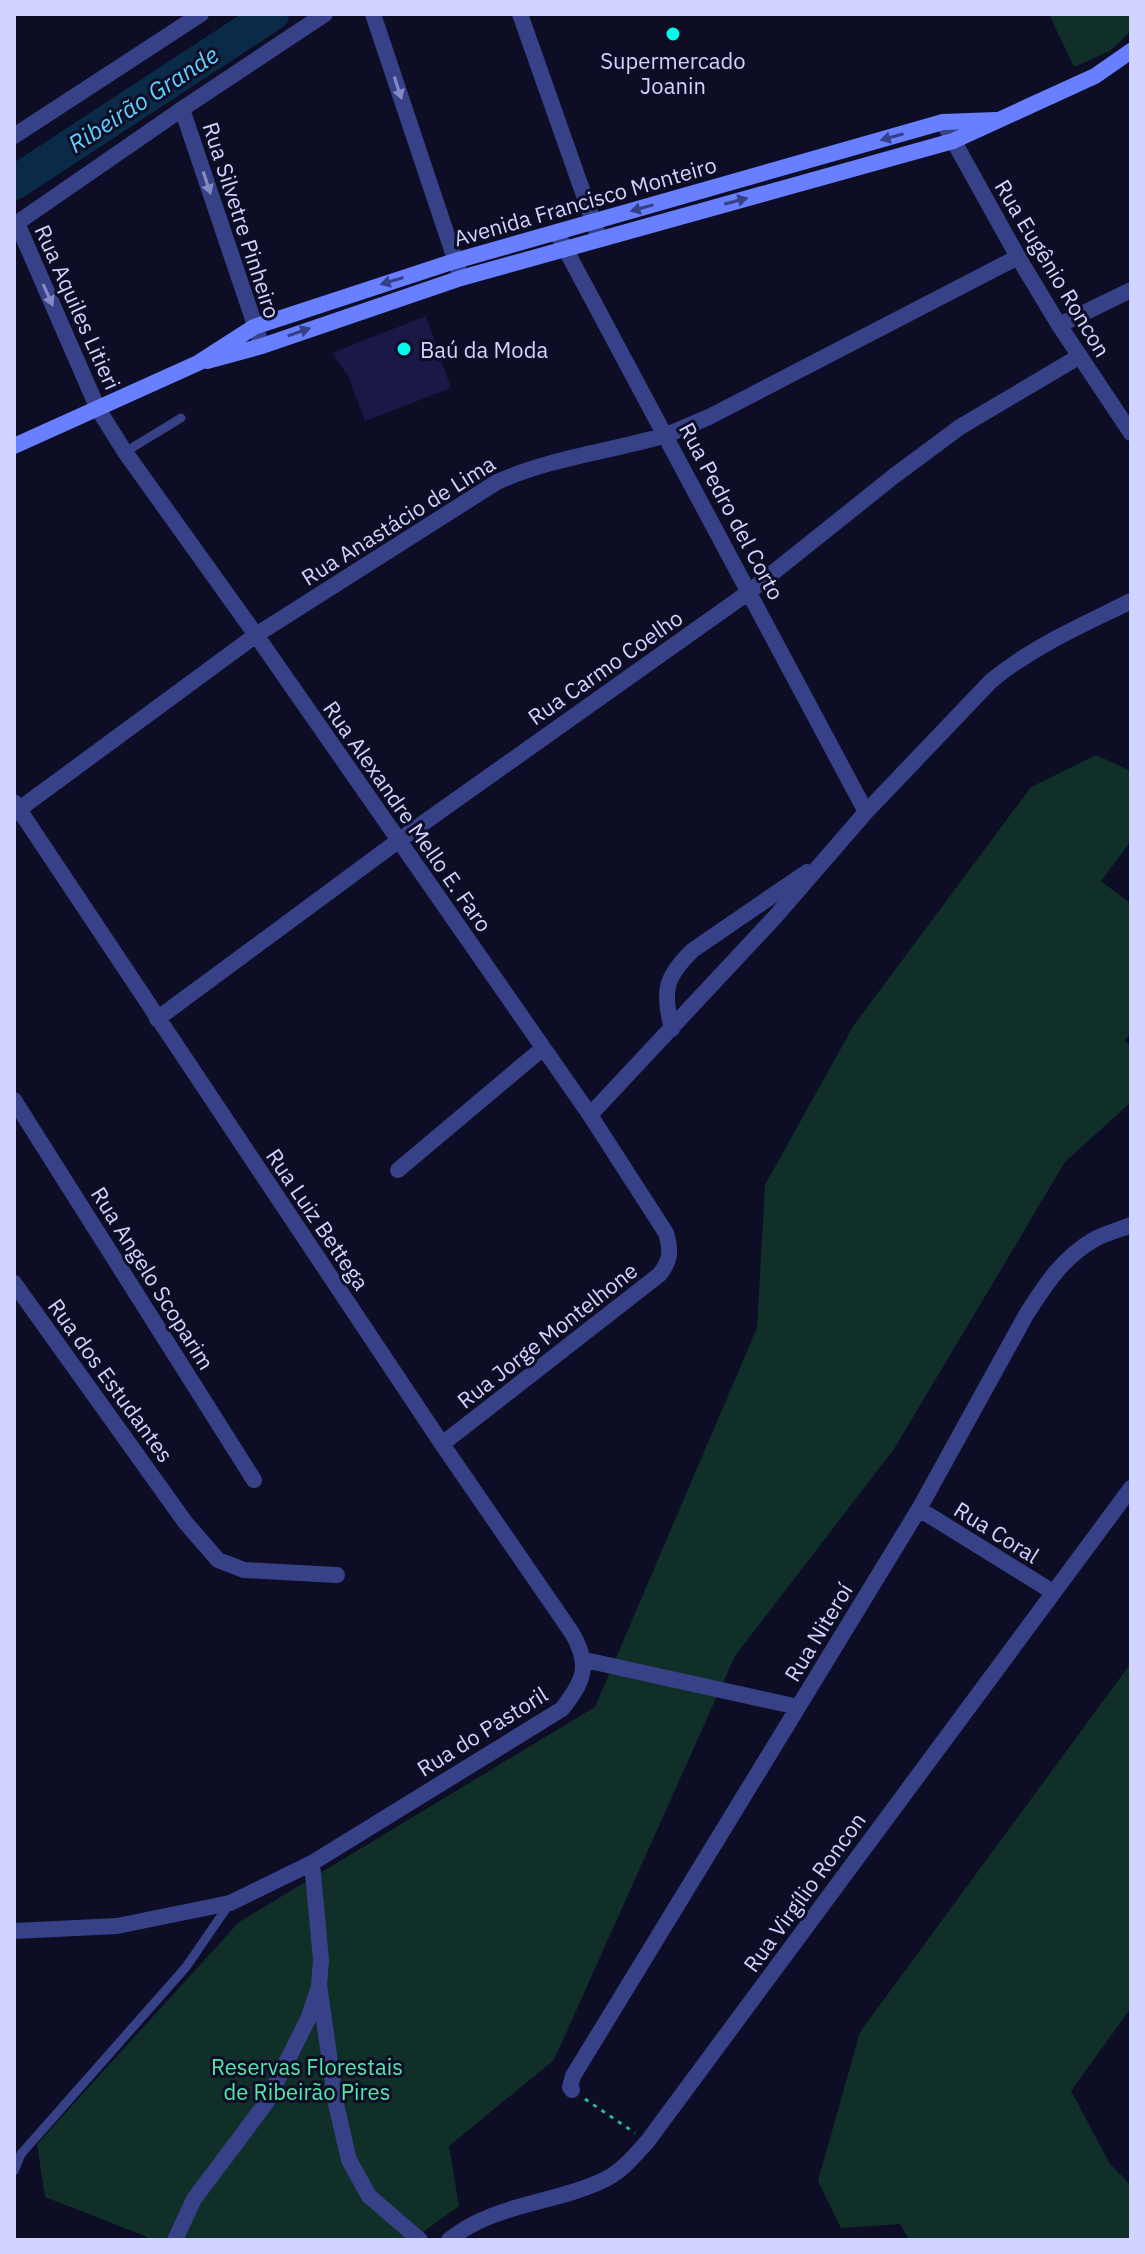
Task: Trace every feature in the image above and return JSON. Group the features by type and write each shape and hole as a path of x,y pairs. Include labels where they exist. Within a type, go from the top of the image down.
{"main road":[{"name":"Avenida Francisco Monteiro","path":"198,363 262,346 461,278 953,141 1095,76 1131,51"},
{"name":"Avenida Francisco Monteiro","path":"14,446 198,363 254,327 455,261 943,122 996,120"}],"street":[{"path":"14,136 201,14"},
{"path":"15,224 325,14"},
{"path":"373,14 461,278"},
{"path":"520,14 599,239"},
{"name":"Rua Silvetre Pinheiro","path":"182,109 262,346"},
{"name":"Rua Eugênio Roncon","path":"943,122 1059,325 1126,416 1131,433"},
{"name":"Rua Aquiles Litieri","path":"15,224 98,409"},
{"name":"Rua Pedro del Corto","path":"557,231 866,812"},
{"name":"Rua Anastácio de Lima","path":"16,808 256,635 497,482 552,462 666,435 709,417 1018,257"},
{"path":"1059,325 1131,290"},
{"name":"Rua Carmo Coelho","path":"157,1019 398,841 749,592 960,427 1080,356"},
{"name":"Rua Alexandre Mello E. Faro","path":"98,409 125,452 590,1115 658,1218 666,1233 670,1254"},
{"path":"590,1115 775,917 818,865 970,701 1011,664 1131,601"},
{"name":"Rua Luiz Bettega","path":"16,808 572,1633 585,1660"},
{"path":"672,1029 665,991 671,974 680,963 706,941 818,865"},
{"path":"398,1170 542,1049"},
{"name":"Rua Angelo Scoparim","path":"14,1100 254,1480"},
{"name":"Rua Niteroí","path":"572,2090 573,2076 919,1509 1046,1284 1067,1258 1096,1238 1131,1225"},
{"name":"Rua Jorge Montelhone","path":"442,1444 659,1275 667,1266 670,1254"},
{"name":"Rua dos Estudantes","path":"14,1283 185,1522 218,1560 244,1570 337,1575"},
{"name":"Rua Virgílio Roncon","path":"449,2240 499,2212 607,2178 647,2142 1131,1488"},
{"name":"Rua Coral","path":"919,1509 1053,1592"},
{"path":"585,1660 798,1707"},
{"name":"Rua do Pastoril","path":"14,1931 117,1926 230,1903 312,1863 562,1709 574,1694 585,1660"},
{"path":"312,1863 321,1960 319,1985 336,2104 349,2160 369,2196 420,2240"},
{"path":"175,2240 194,2199 266,2103 308,2019 319,1985"}],"lane":[{"path":"125,452 181,418"},
{"name":"Rua do Pastoril","path":"14,2171 21,2154 186,1967 230,1903"}],"path":[{"path":"572,2090 647,2142"}],"green space":[{"path":"1049,14 1131,14 1131,31 1110,51 1074,67"},
{"name":"Reservas Florestais de Ribeirão Pires","path":"1096,755 1131,771 1131,841 1101,881 1131,904 1131,1034 1125,1040 1131,1048 1131,1102 1065,1162 894,1449 735,1656 554,2060 449,2146 459,2206 412,2240 149,2240 45,2197 37,2144 239,1922 595,1707 757,1328 765,1185 854,1025 1031,787"},
{"path":"1131,1663 1131,2008 1071,2091 1110,2164 1131,2185 1131,2240 909,2240 900,2224 841,2228 818,2181 860,2032"}],"building":[{"path":"426,316 451,388 365,421 348,376 332,353"}],"waterway":[{"name":"Ribeirão Grande","path":"14,183 272,14"}],"place":[{"name":"Supermercado Joanin","path":"673,34"},
{"name":"Baú da Moda","path":"404,349"}]}
